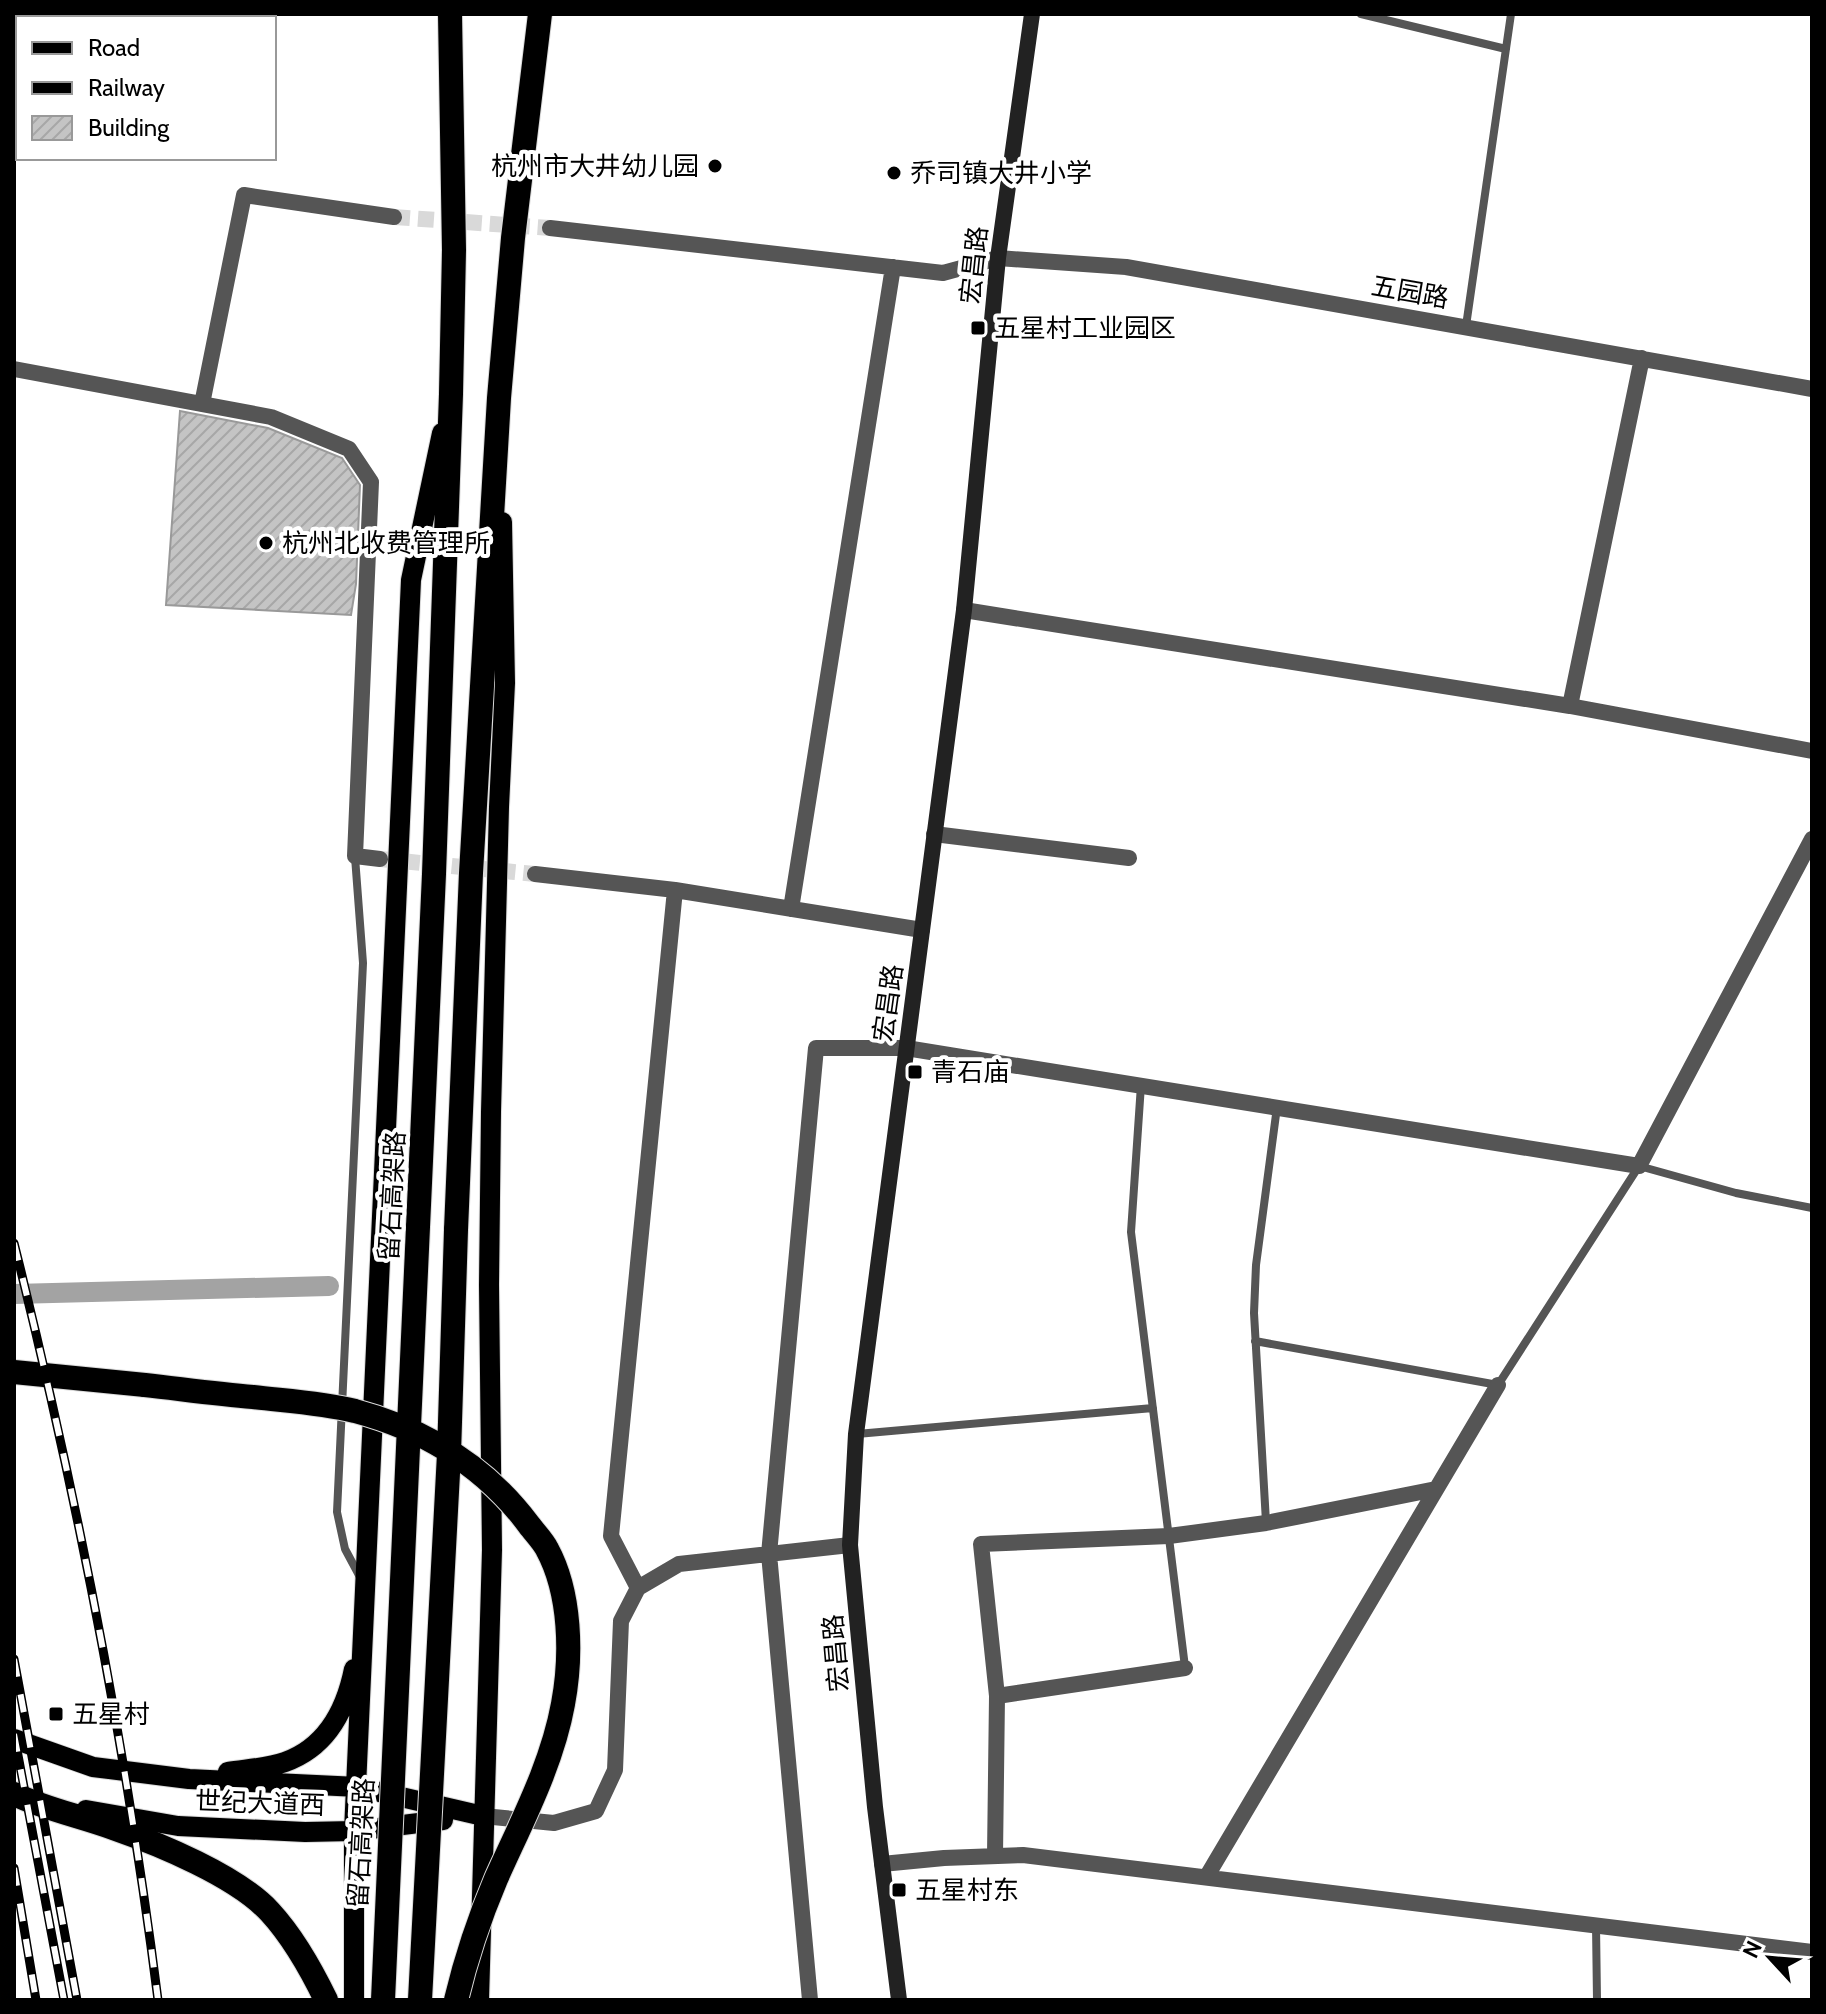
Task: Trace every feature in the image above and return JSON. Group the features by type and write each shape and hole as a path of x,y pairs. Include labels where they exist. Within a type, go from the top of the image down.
{"highway":[{"name":"留石高架路","path":"383,2000 435,859 451,394 454,250 450,14"},
{"path":"420,2000 449,1454 471,873 499,398 513,238 540,14"},
{"path":"14,1372 298,1402 353,1411 389,1422 432,1440 466,1460 504,1493 547,1549 559,1580 566,1616 567,1669 563,1705 549,1756 470,1942 456,2000"},
{"path":"21,1797 114,1828 222,1876 269,1910 298,1949 326,2000"}],"main road":[{"path":"354,2000 354,1831 411,580 451,394"},
{"path":"479,2000 492,1550 489,1300 491,1112 505,683 499,398"},
{"path":"14,1739 93,1767 189,1779 284,1763 307,1751 332,1727 349,1693 365,1618"},
{"name":"世纪大道西","path":"189,1779 358,1787 483,1816"},
{"name":"世纪大道西","path":"21,1797 178,1826 354,1831 483,1816"}],"street":[{"name":"宏昌路","path":"899,2000 850,1545 856,1434 964,610 998,258 1032,14"},
{"path":"202,404 244,195 394,217"},
{"name":"五园路","path":"550,228 943,273 998,258 1126,267 1812,389"},
{"path":"791,909 893,267"},
{"path":"1570,706 1642,358"},
{"path":"14,369 271,417 349,449 371,482 355,856 380,859"},
{"path":"964,610 1570,706 1812,751"},
{"path":"934,834 1129,858"},
{"path":"810,2000 769,1554 816,1048 906,1048 1639,1166 1812,839"},
{"path":"535,874 675,890 922,930"},
{"path":"638,1588 611,1536 675,890"},
{"path":"1207,1876 1498,1385"},
{"path":"995,1856 997,1696 981,1544 1169,1536 1266,1523 1436,1489"},
{"path":"483,1816 554,1823 596,1811 615,1770 621,1621 638,1588 679,1564 850,1545"},
{"path":"997,1696 1185,1668"},
{"path":"882,1864 1023,1855 1812,1952"}],"lane":[{"path":"1361,14 1506,49"},
{"path":"1466,326 1511,14"},
{"path":"355,856 363,963 337,1512 345,1549 366,1589"},
{"path":"1141,1085 1131,1232 1185,1668"},
{"path":"1266,1523 1255,1341 1256,1265 1277,1107"},
{"path":"1255,1341 1498,1385 1639,1166 1736,1193 1812,1208"},
{"path":"856,1434 1153,1408"},
{"path":"1596,1925 1597,2000"}],"building":[{"name":"杭州北收费管理所","path":"180,411 268,428 342,458 360,485 356,584 351,615 166,605"}],"waterway":[{"path":"14,1294 329,1286"}],"tunnel":[{"path":"394,217 550,228"},
{"path":"380,859 535,874"}],"railway":[{"path":"14,1243 58,1431 97,1620 131,1810 158,2000"},
{"path":"14,1659 77,2000"},
{"path":"14,1734 64,2000"},
{"path":"14,1868 36,2000"}],"place":[{"name":"杭州市大井幼儿园","path":"715,166"},
{"name":"乔司镇大井小学","path":"894,173"},
{"name":"五星村工业园区","path":"978,328"},
{"name":"杭州北收费管理所","path":"266,543"},
{"name":"青石庙","path":"915,1072"},
{"name":"五星村","path":"56,1714"},
{"name":"五星村东","path":"899,1890"}]}
